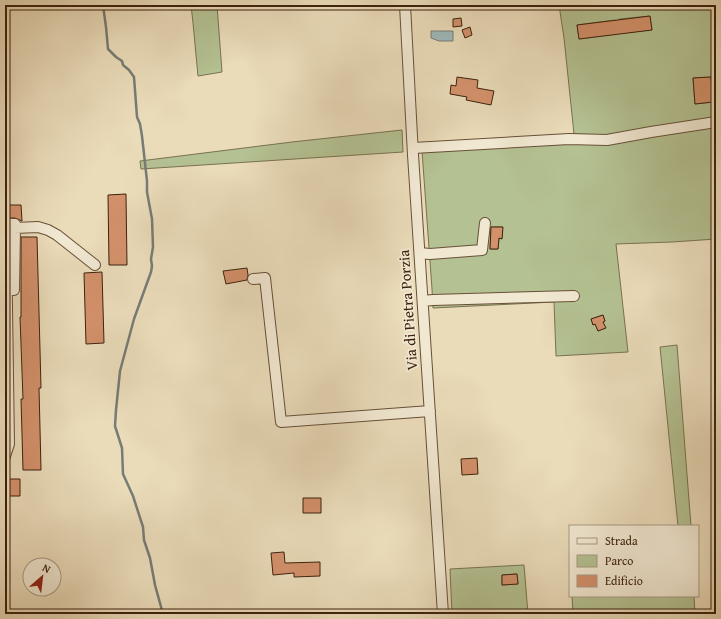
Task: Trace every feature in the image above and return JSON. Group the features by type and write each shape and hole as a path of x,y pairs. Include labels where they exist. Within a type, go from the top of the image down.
{"street":[{"name":"Via di Pietra Porzia","path":"405,5 419,249 443,614"},
{"path":"413,152 569,140 607,140 716,122"},
{"path":"419,249 430,254 482,250 485,223"},
{"path":"5,224 15,224 14,290 6,290 9,444 5,456"},
{"path":"15,228 38,227 48,230 57,235 96,265"},
{"path":"253,279 266,278 282,422 430,411"},
{"path":"423,302 433,300 574,296"}],"green space":[{"path":"191,5 217,5 222,72 198,76"},
{"path":"559,5 576,5 577,9 593,7 593,5 714,5 716,20 716,119 665,125 605,135 574,134","holes":["650,16 652,30 621,33 619,19","615,20 617,34 579,39 577,25","711,77 713,102 695,104 693,78"]},
{"path":"716,126 716,239 616,244 628,352 556,356 554,302 433,308 422,151 571,144 607,144","holes":["491,227 502,227 502,238 499,238 498,249 490,249","603,315 605,328 598,331 595,324 593,325 591,319"]},
{"path":"402,130 403,152 141,169 140,161"},
{"path":"677,345 691,525 678,525 660,347"},
{"path":"524,565 528,614 452,614 450,569","holes":["517,574 518,584 502,585 502,575"]},
{"path":"572,597 694,597 695,614 573,614"}],"water":[{"path":"431,31 453,31 453,41 439,41 431,38"}],"building":[{"path":"650,16 652,30 579,39 577,25"},
{"path":"461,18 462,26 453,27 453,19"},
{"path":"470,27 472,35 465,38 462,30"},
{"path":"457,77 478,80 477,88 494,91 491,105 466,100 467,97 450,94 451,85 456,86"},
{"path":"711,77 713,102 695,104 693,78"},
{"path":"126,194 127,265 109,265 108,195"},
{"path":"5,205 21,205 22,221 15,218 5,218"},
{"path":"491,227 503,227 502,239 499,238 498,249 490,249"},
{"path":"21,237 37,237 41,388 39,388 41,470 23,470 21,399 23,399 20,317"},
{"path":"247,268 247,280 226,284 223,271"},
{"path":"102,272 104,343 86,344 84,273"},
{"path":"603,315 605,321 603,322 606,328 598,331 595,324 593,325 591,319"},
{"path":"477,458 478,474 462,475 461,459"},
{"path":"5,479 20,479 20,496 5,496"},
{"path":"303,498 321,498 321,513 303,513"},
{"path":"284,552 285,563 320,562 320,576 294,577 294,573 273,575 271,553"},
{"path":"517,574 518,584 502,585 502,575"}],"waterway":[{"path":"103,5 108,49 122,61 123,65 134,77 137,117 142,136 147,192 152,219 153,247 151,272 134,319 120,371 115,426 122,448 123,474 133,496 143,527 144,540 150,558 155,585 163,614"}]}
